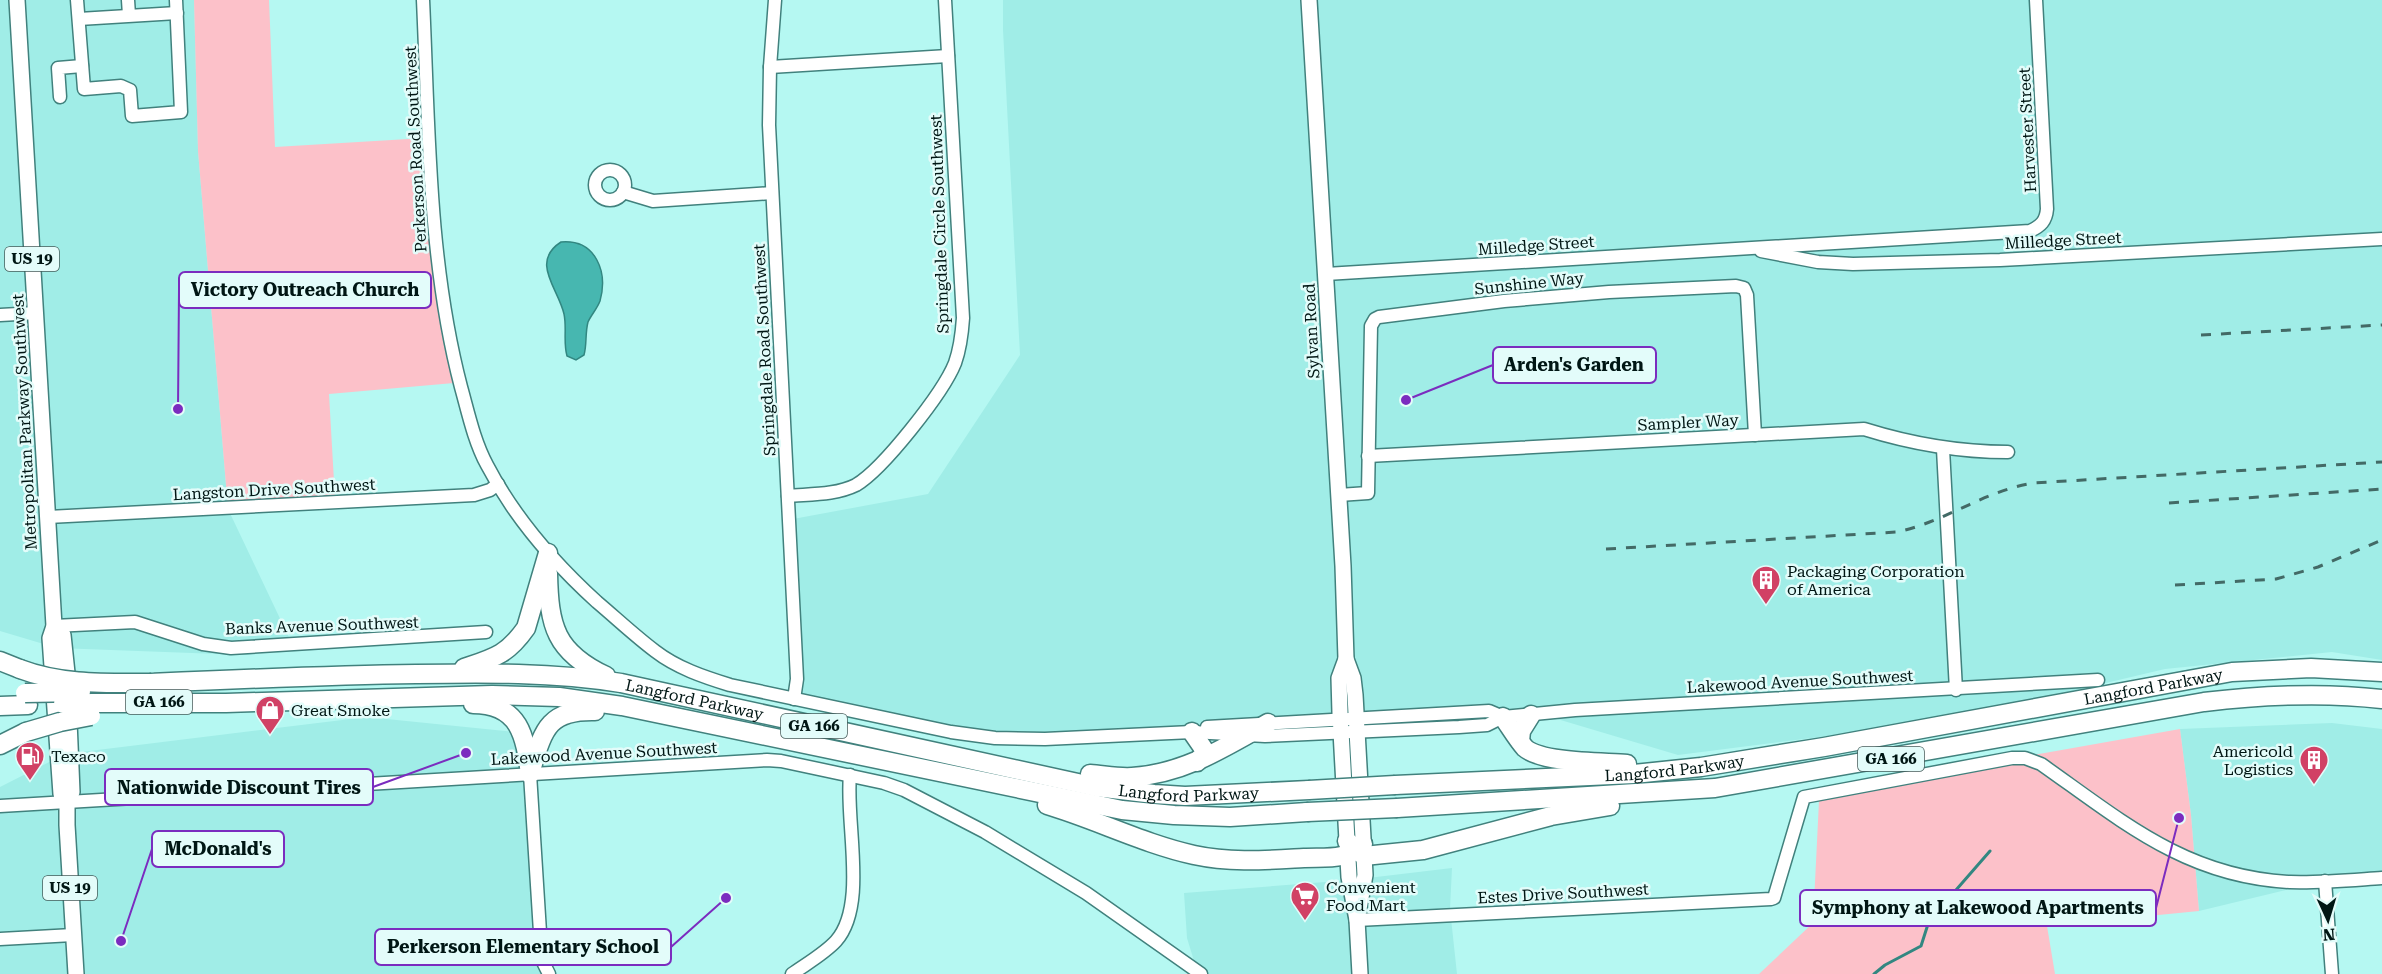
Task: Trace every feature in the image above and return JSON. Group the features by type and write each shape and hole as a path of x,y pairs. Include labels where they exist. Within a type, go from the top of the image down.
{"highway":[{"path":"449,674 495,657 513,646 526,628 548,554"},
{"path":"548,554 549,604 557,635 580,663 621,683"},
{"path":"0,661 58,680 152,683"},
{"name":"Langford Parkway","path":"0,706 27,699 152,683 341,675 556,675 621,683 1096,787 1155,794 1216,795 1634,774 1701,767 1836,745 2232,672 2311,668 2382,672"},
{"name":"Langford Parkway","path":"0,695 92,710 226,703 492,695 559,697 622,706 1122,810 1230,817 1715,788 2204,702 2262,696 2355,696 2382,699"},
{"path":"398,699 420,705 488,704 507,713 518,724 525,738 530,774"},
{"path":"0,745 26,732 92,710"},
{"path":"530,774 541,738 548,726 559,716 577,710 641,711"},
{"path":"1520,741 1521,731 1532,714"},
{"path":"1503,717 1520,741 1533,753 1556,759 1701,767"},
{"path":"1009,767 1131,777 1165,773 1197,762 1268,723"},
{"path":"1192,732 1203,748 1204,754 1197,762"},
{"path":"948,775 1062,810 1157,845 1195,855 1251,861 1356,850 1423,850 1551,816 1715,788"}],"main road":[{"name":"Metropolitan Parkway Southwest","path":"17,0 54,626 50,638 61,789 67,801 66,825 76,974"},
{"name":"Sylvan Road","path":"1309,0 1339,495 1346,659 1353,678 1357,725 1356,850"},
{"name":"Sylvan Road","path":"1346,659 1339,678 1341,725 1356,850 1365,876 1357,920 1360,974"}],"street":[{"path":"77,0 84,89 121,86 130,90 132,116 182,112 176,6 129,15 79,19"},
{"path":"128,0 129,15"},
{"name":"Perkerson Road Southwest","path":"423,0 433,215 440,278 453,356 467,409 486,463 527,528 548,554 573,581 657,653 697,674 730,685 794,699"},
{"name":"Springdale Road Southwest","path":"775,0 769,125 797,679 794,699"},
{"name":"Springdale Circle Southwest","path":"788,496 838,492 854,486 870,475 883,463 939,391 956,361 963,318 945,0"},
{"name":"Harvester Street","path":"2010,232 2030,231 2040,226 2048,209 2036,0"},
{"path":"770,67 948,56"},
{"path":"60,97 58,68 82,66"},
{"path":"623,192 653,201 772,194"},
{"name":"Milledge Street","path":"1326,274 2010,232"},
{"name":"Milledge Street","path":"1748,248 1783,257 1853,264 2000,260 2382,239"},
{"name":"Sunshine Way","path":"1339,495 1368,493 1371,326 1375,319 1504,301 1609,292 1736,286 1744,288 1747,295 1755,435"},
{"path":"0,315 36,312"},
{"name":"Sampler Way","path":"1368,456 1864,429 1903,441 1942,449 2008,452"},
{"path":"1942,449 1956,690"},
{"name":"Langston Drive Southwest","path":"48,517 474,495 490,490 498,484"},
{"name":"Banks Avenue Southwest","path":"54,626 135,622 203,644 231,648 486,632"},
{"name":"Lakewood Avenue Southwest","path":"1192,732 1208,726 1268,723 1357,725 1489,711 1503,717 1575,710 1956,690 2098,680"},
{"name":"Lakewood Avenue Southwest","path":"794,699 951,732 995,738 1045,740 1192,732 1246,735 1341,725"},
{"name":"Estes Drive Southwest","path":"1357,920 1771,899 1774,898 1804,797 2012,758 2025,758 2041,764 2145,838 2186,859 2255,878 2291,882 2325,881"},
{"name":"Lakewood Avenue Southwest","path":"0,806 767,759 850,775"},
{"path":"530,774 541,948 544,964 549,974"},
{"path":"792,974 806,970 837,940 846,927 851,912 853,895 848,793 850,775 904,790 985,832 1086,893 1201,974"},
{"path":"2332,974 2325,881 2382,878"},
{"path":"0,939 73,935"}],"shaded area":[{"path":"0,0 194,0 198,151 228,509 294,648 246,655 57,648 0,631"},
{"path":"194,0 269,0 275,147 425,138 454,383 329,394 335,499 228,509 198,151"},
{"path":"1003,0 2382,0 2382,660 2332,652 2165,669 1945,721 1678,755 1527,710 979,739 800,694 793,519 928,494 1020,355"},
{"path":"561,242 573,242 591,252 597,260 602,279 600,301 588,322 584,355 576,360 567,356 564,314 547,267 552,250"},
{"path":"367,717 526,733 540,929 552,974 0,974 0,787 65,754"},
{"path":"2332,723 2382,729 2382,879 2323,881 2199,911 2191,815 2180,729"},
{"path":"2180,729 2191,815 2199,911 2047,926 2055,974 1759,974 1813,923 1819,801 1938,772"},
{"path":"1452,868 1450,909 1457,974 1198,974 1187,938 1184,893 1351,880"}],"waterway":[{"path":"1874,974 1885,965 1921,946 1929,921 1990,851"}],"railway":[{"path":"2201,335 2382,325"},
{"path":"1606,549 1897,532 1932,521 1998,493 2033,483 2382,462"},
{"path":"2169,503 2382,489"},
{"path":"2175,585 2276,579 2318,567 2382,540"}],"place":[{"name":"Arden's Garden","path":"1406,400"},
{"name":"Victory Outreach Church","path":"178,409"},
{"name":"Packaging Corporation of America","path":"1766,606"},
{"name":"Great Smoke","path":"270,736"},
{"name":"Nationwide Discount Tires","path":"466,753"},
{"name":"Texaco","path":"30,782"},
{"name":"Americold Logistics","path":"2314,786"},
{"name":"Symphony at Lakewood Apartments","path":"2179,818"},
{"name":"Perkerson Elementary School","path":"726,898"},
{"name":"Convenient Food Mart","path":"1305,922"},
{"name":"McDonald's","path":"121,941"}]}
